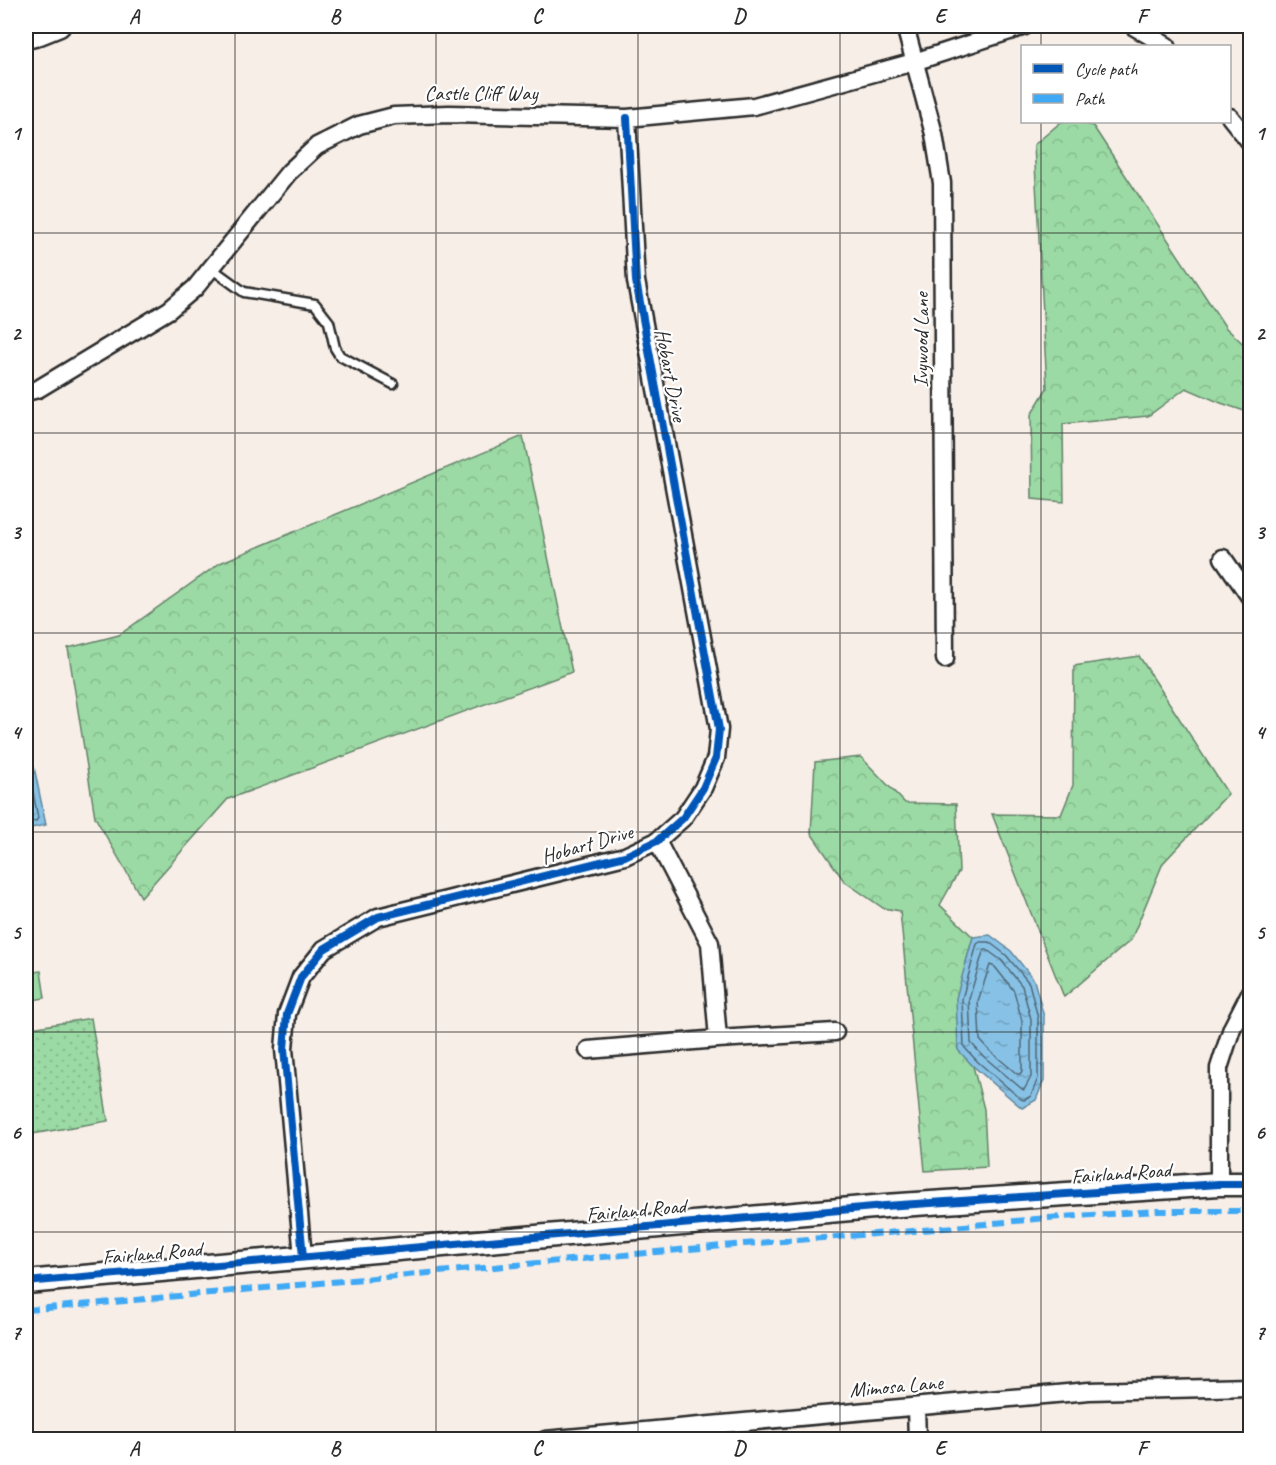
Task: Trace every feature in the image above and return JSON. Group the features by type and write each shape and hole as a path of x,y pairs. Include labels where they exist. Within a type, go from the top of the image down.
{"main road":[{"name":"Fairland Road","path":"26,1282 885,1206 1219,1184 1251,1184"}],"street":[{"path":"26,40 62,26"},
{"name":"Ivywood Lane","path":"905,26 934,134 942,183 945,659"},
{"name":"Castle Cliff Way","path":"26,392 38,389 169,310 195,288 289,172 317,146 358,125 394,116 449,114 627,118 754,106 914,62 1025,26"},
{"path":"1133,26 1165,45"},
{"name":"Hobart Drive","path":"303,1257 284,1049 287,1014 302,977 324,949 378,917 625,856 657,841 683,818 703,788 716,758 719,729 636,282 627,118"},
{"path":"1231,118 1251,141"},
{"path":"1223,558 1251,597"},
{"path":"657,841 710,943 718,1039"},
{"path":"1219,1184 1219,1068 1232,1028 1251,993"},
{"path":"588,1050 835,1032"},
{"name":"Mimosa Lane","path":"545,1440 1089,1391 1251,1387"},
{"path":"916,1407 917,1440"}],"lane":[{"path":"211,268 244,291 315,304 329,322 335,348 340,356 393,384"}],"green space":[{"path":"1060,123 1082,123 1093,126 1226,328 1250,350 1250,413 1186,388 1148,416 1063,424 1064,502 1032,499 1031,415 1047,388 1034,145"},
{"path":"523,436 572,672 228,799 141,897 95,817 68,648 119,635 220,563"},
{"path":"1139,656 1228,794 1163,863 1131,940 1064,997 992,814 1061,815 1073,785 1074,666"},
{"path":"861,757 905,803 956,804 959,871 940,905 973,937 965,966 958,1049 973,1066 984,1109 987,1167 925,1171 900,911 883,908 844,881 811,833 815,762"},
{"path":"41,971 45,998 26,1001 26,973"},
{"path":"91,1018 108,1121 26,1135 26,1029"}],"water":[{"path":"34,767 46,825 26,829 26,769"},
{"path":"990,935 1011,951 1034,980 1044,1017 1044,1080 1036,1100 1022,1108 958,1050 956,998 973,937"}],"marked path":[{"path":"26,1310 1046,1218 1157,1211 1250,1211"}],"cycle path":[{"path":"303,1257 284,1049 287,1014 301,977 324,949 378,917 625,856 657,841 683,818 703,788 716,758 719,729 636,281 627,118"},
{"path":"26,1282 885,1206 1219,1184 1250,1184"}]}
